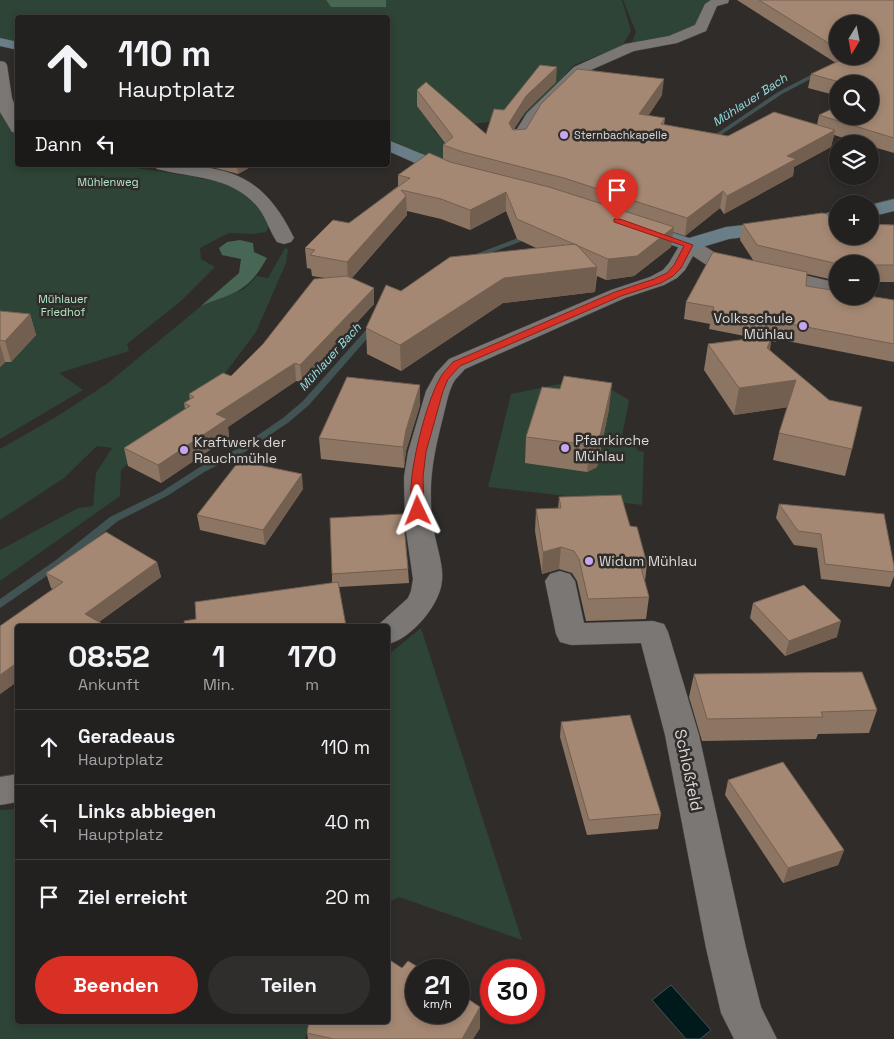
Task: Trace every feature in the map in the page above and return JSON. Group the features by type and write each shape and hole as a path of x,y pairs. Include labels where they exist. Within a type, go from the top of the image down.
{"main road":[{"path":"390,146 456,175 474,179"},
{"path":"879,209 894,205"},
{"path":"620,221 689,245 726,233 829,218"}],"street":[{"path":"518,140 533,116 579,70 630,46 672,40 701,28 712,4 723,0"},
{"path":"0,53 10,44"},
{"path":"0,65 2,74 1,104 6,117 15,125"},
{"path":"174,167 209,173 242,185 260,197 272,211 284,238"},
{"path":"390,631 420,604 426,591 428,579 419,524 417,477 438,391 444,378 457,364 618,294 658,281 670,274 678,266 689,245 712,260 829,287"},
{"name":"Schloßfeld","path":"560,581 571,634 653,632 682,736 726,948 742,1013 756,1039"},
{"path":"0,791 15,788"}],"green space":[{"path":"0,0 326,0 331,7 386,7 386,0 622,0 631,31 622,46 574,65 527,117 433,129 458,158 448,165 390,140 390,15 15,15 15,45 0,41"},
{"path":"326,0 386,0 386,7 331,7"},
{"path":"623,0 717,0 701,28 630,47 636,32"},
{"path":"0,75 15,122 15,167 129,167 228,184 253,199 270,224 266,232 252,234 229,233 200,248 201,259 215,267 181,301 127,344 129,351 59,373 83,390 0,439"},
{"path":"240,240 253,243 254,252 267,258 260,270 240,290 201,306 239,273 241,259 222,255 219,248 227,242"},
{"path":"285,248 288,249 286,263 256,332 223,376 121,470 120,496 0,581 0,550 78,508 93,506 96,473 112,448 97,446 64,478 0,520 0,449 56,417 108,383 201,306 244,289 257,276 268,278"},
{"path":"569,382 609,388 629,400 621,442 636,444 637,450 644,452 642,505 488,487 511,394"},
{"path":"421,628 522,940 399,897 390,902 390,653"},
{"path":"15,809 15,1024 308,1024 305,1039 0,1039 0,810"}],"water":[{"path":"671,985 711,1030 700,1039 686,1039 652,1000"}],"building":[{"path":"759,0 894,0 894,138 852,125 879,125 879,75 829,75 829,79 811,74 830,65 879,65 879,15 829,15 829,43"},
{"path":"540,65 557,67 526,96 509,123 513,130 526,129 541,104 577,69 664,79 639,114 665,118 661,124 728,136 774,112 835,130 787,156 796,159 727,196 723,191 687,218 564,178 443,145 453,137 417,90 426,82 486,134 494,109 504,110"},
{"path":"829,110 829,118 819,115"},
{"path":"429,153 450,162 549,187 674,227 637,256 608,259 517,219 506,192 470,210 441,199 401,190 406,196 347,262 310,255 315,250 305,248 333,220 349,223 410,178 398,175"},
{"path":"822,213 827,214 829,216 829,245 879,245 879,224 894,225 894,265 879,265 879,255 829,255 829,262 757,245 743,224"},
{"path":"576,244 597,267 504,278 400,345 366,328 386,285 401,291 450,257"},
{"path":"713,252 807,272 806,286 829,290 829,305 879,305 879,298 894,300 894,344 781,322 780,325 712,312 714,307 686,302"},
{"path":"347,276 374,288 300,365 295,363 216,414 227,419 158,465 124,448 190,406 184,403 194,397 189,394 223,373 231,376 263,344 314,279"},
{"path":"0,311 30,314 5,341 0,340"},
{"path":"772,336 767,348 829,400 862,407 852,449 779,433 796,380 739,388 708,344"},
{"path":"564,376 612,383 599,440 589,445 526,437 542,387 560,389"},
{"path":"347,377 420,385 406,430 403,447 319,438"},
{"path":"239,461 302,474 263,530 197,515"},
{"name":"Widum Mühlau","path":"621,495 630,526 637,527 647,564 640,564 649,597 588,599 579,559 574,551 561,547 543,552 536,509 561,508 559,497"},
{"path":"779,504 884,514 894,572 825,564 821,534 798,531"},
{"path":"403,514 408,569 332,574 330,518"},
{"path":"106,532 157,562 85,614 101,623 100,624 15,624 15,664 0,675 0,626 63,582 46,573"},
{"path":"338,582 346,624 185,624 184,621 196,619 195,602"},
{"path":"804,585 841,621 789,641 753,603"},
{"path":"862,672 877,710 821,712 823,717 707,719 694,674"},
{"path":"630,715 661,814 589,820 561,722"},
{"path":"783,762 844,850 788,868 728,780"},
{"path":"390,960 402,968 405,964 405,1024 470,1024 470,1000 480,1007 462,1039 334,1039 307,1033 308,1024 390,1024"}],"waterway":[{"name":"Mühlauer Bach","path":"707,142 780,93 822,71"},
{"name":"Mühlauer Bach","path":"467,259 531,236"},
{"name":"Mühlauer Bach","path":"0,604 60,562 114,519 164,494 203,469 242,450 286,420 306,403 375,325"}],"place":[{"name":"Sternbachkapelle","path":"564,135"},
{"name":"Volksschule Mühlau","path":"803,326"},
{"name":"Pfarrkirche Mühlau","path":"565,448"},
{"name":"Kraftwerk der Rauchmühle","path":"184,450"},
{"name":"Widum Mühlau","path":"589,561"}],"route":[{"path":"418,511 417,477 421,452 438,391 444,378 457,364 618,294 658,281 670,274 678,266 689,245 617,220"}],"park label":[{"name":"Mühlenweg","path":"108,182"},
{"name":"Mühlauer Friedhof","path":"63,305"}]}
